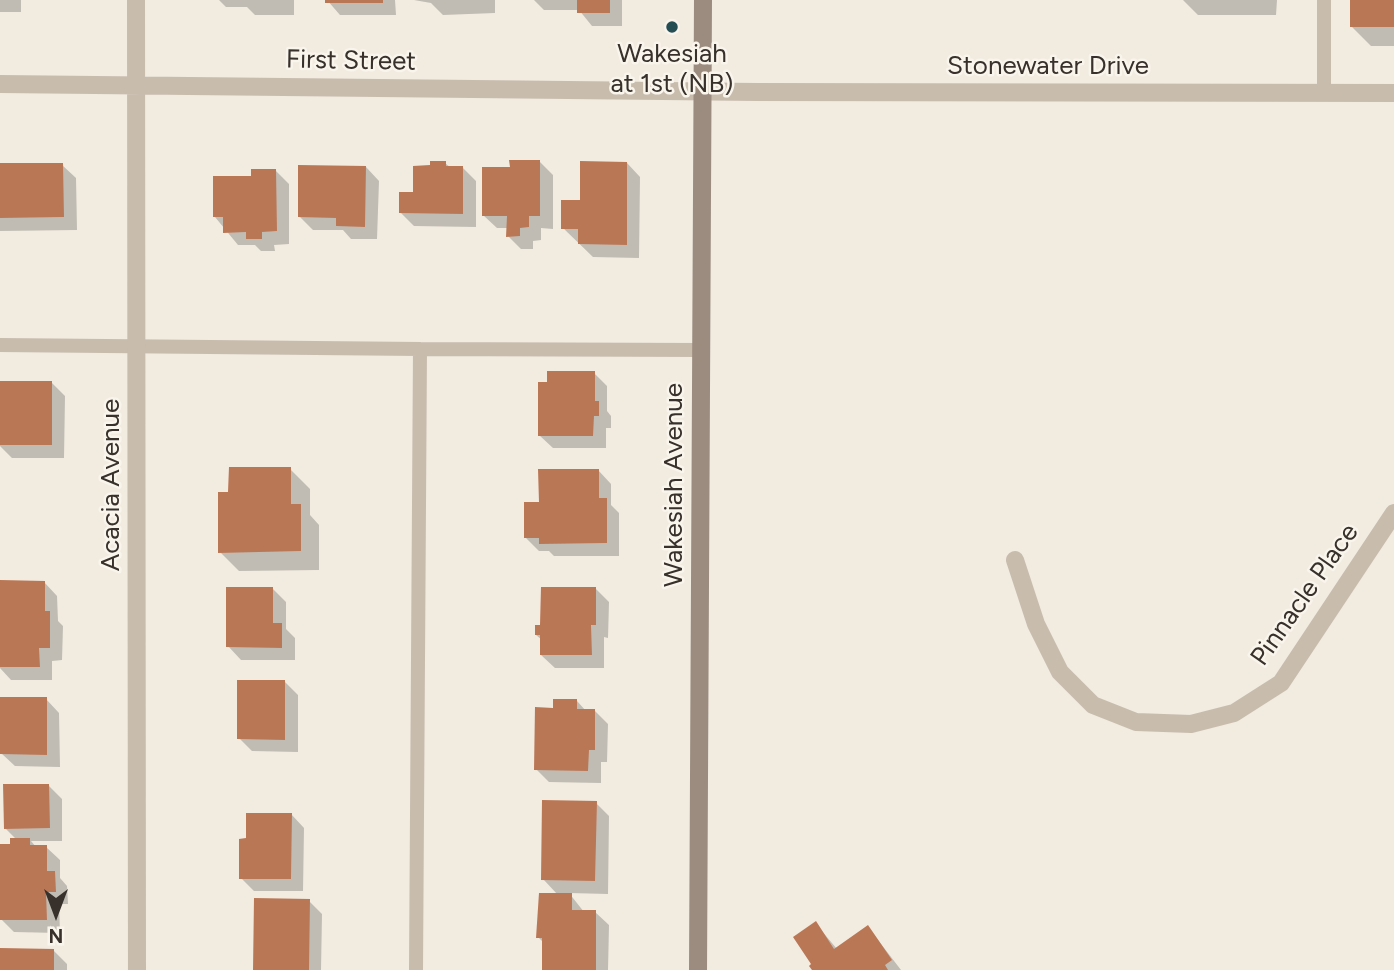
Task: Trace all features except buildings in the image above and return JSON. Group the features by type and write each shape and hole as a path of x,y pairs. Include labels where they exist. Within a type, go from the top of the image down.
{"main road":[{"name":"Wakesiah Avenue","path":"698,970 703,0"}],"street":[{"name":"Acacia Avenue","path":"136,0 137,970"},
{"name":"First Street","path":"0,84 702,91"},
{"name":"Stonewater Drive","path":"702,91 1394,93"},
{"name":"Pinnacle Place","path":"1015,559 1036,624 1060,672 1093,705 1136,722 1191,724 1234,713 1281,683 1394,513"}],"lane":[{"path":"1324,92 1325,0"},
{"path":"0,345 701,350"},
{"path":"416,970 420,349"}],"place":[{"name":"Wakesiah at 1st (NB)","path":"672,27"}]}
